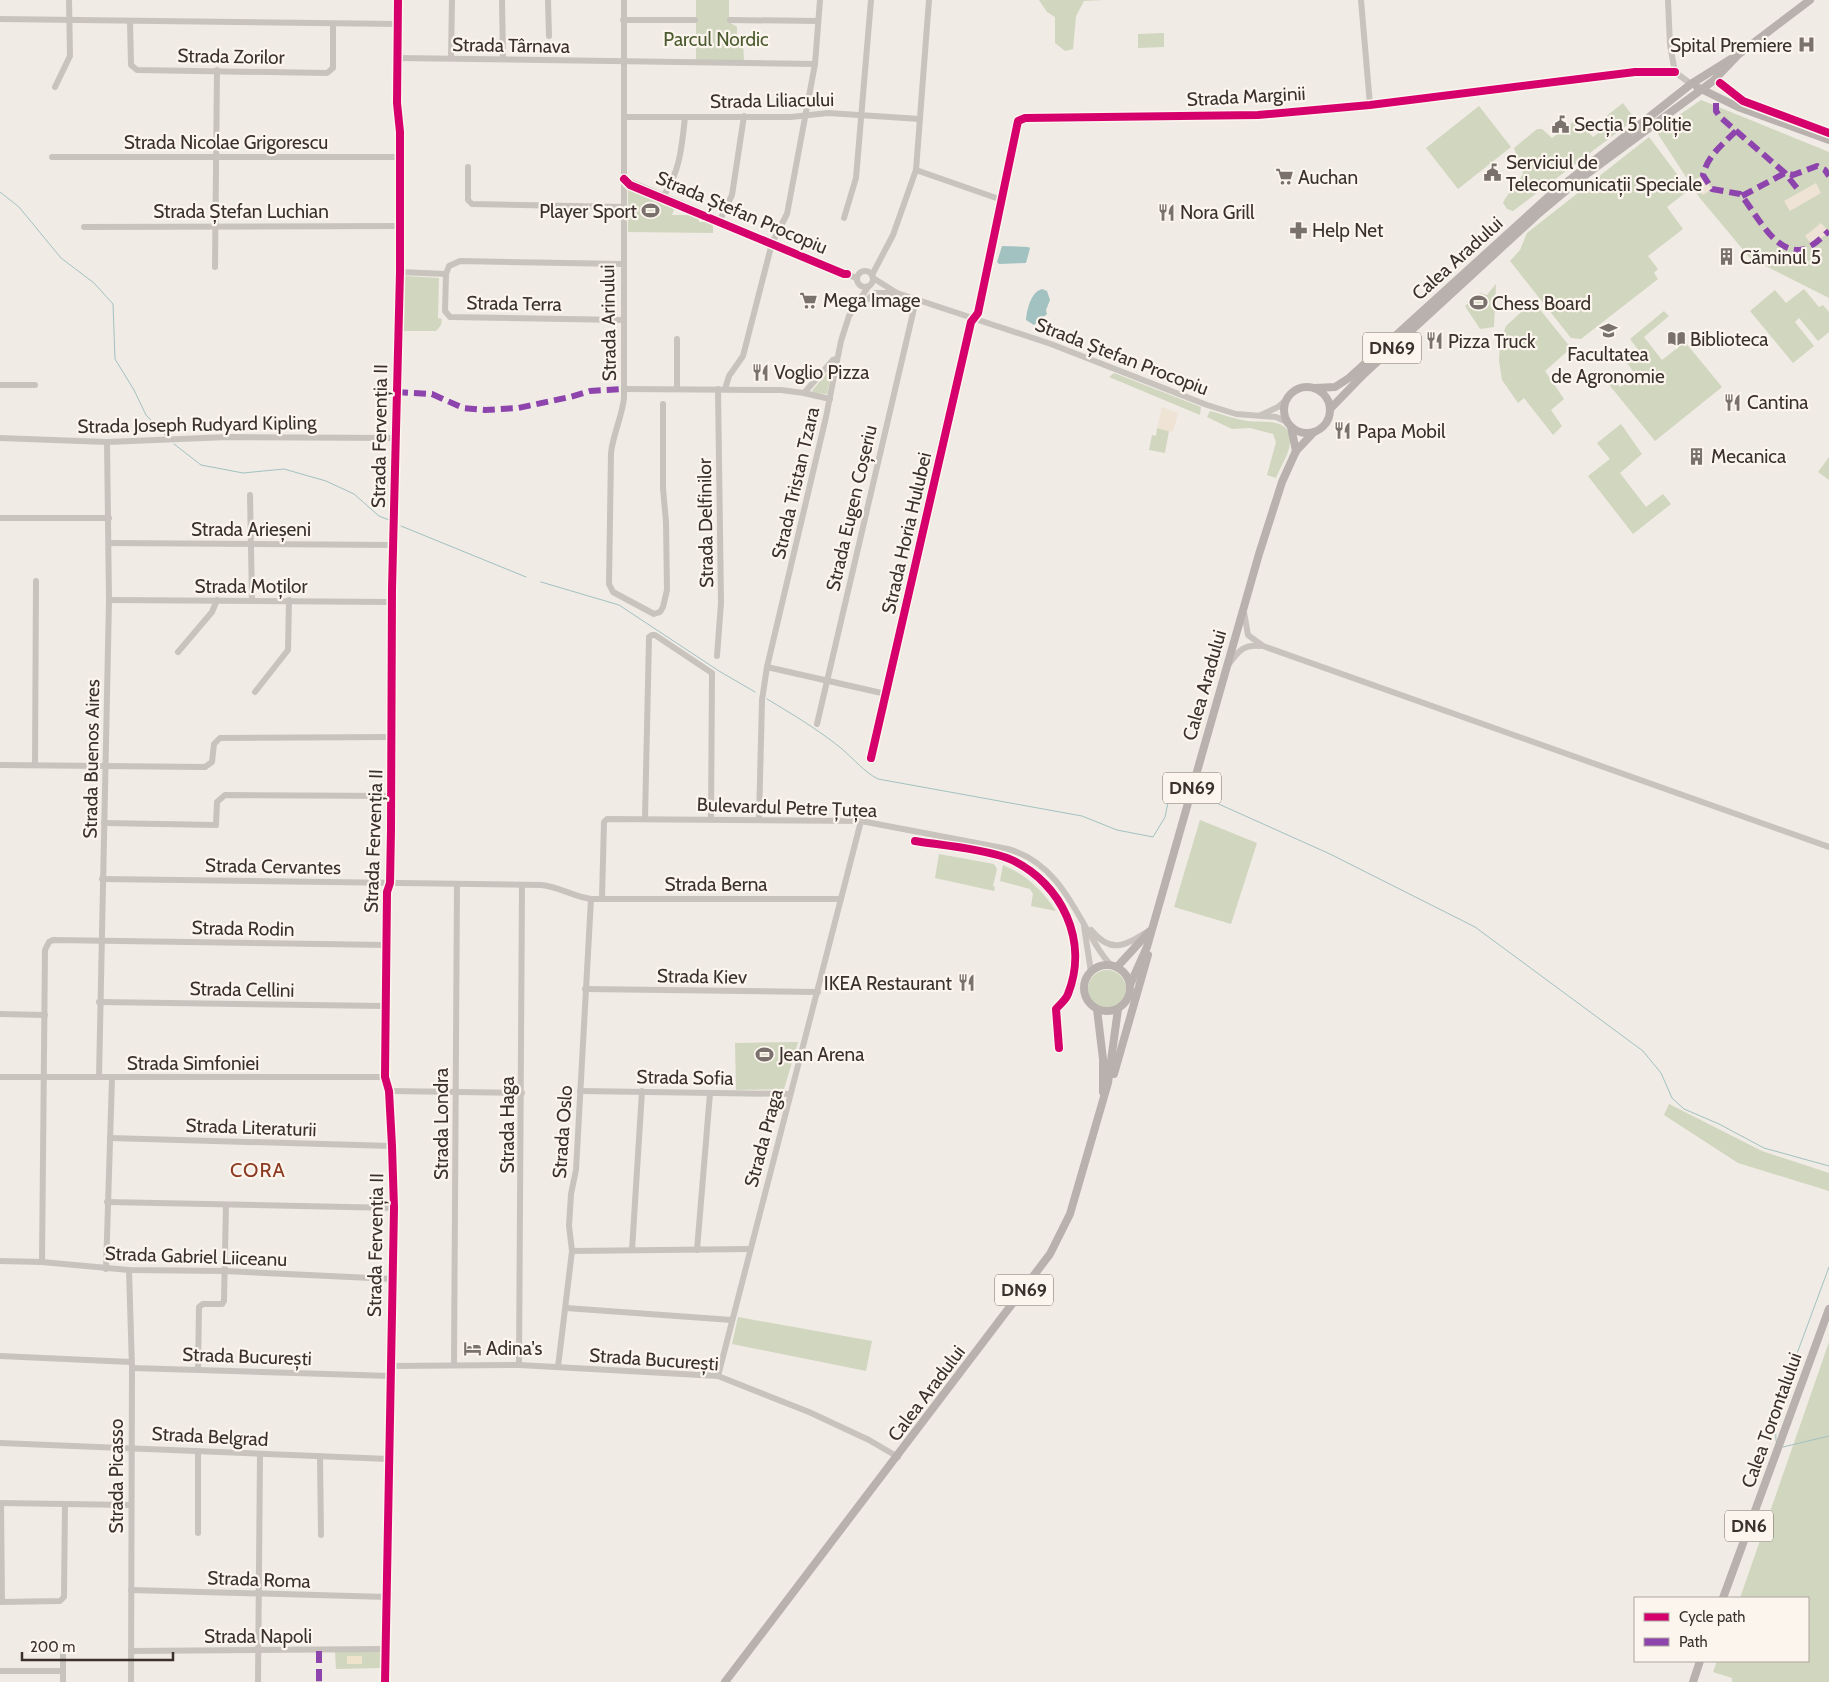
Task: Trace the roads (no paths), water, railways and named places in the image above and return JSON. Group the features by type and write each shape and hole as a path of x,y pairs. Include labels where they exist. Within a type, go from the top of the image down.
{"main road":[{"name":"Calea Aradului","path":"1314,388 1334,387 1349,378 1547,198 1691,84 1739,54 1810,0"},
{"name":"Calea Aradului","path":"1330,409 1364,374 1537,215 1580,179 1713,81 1739,54"},
{"path":"1691,84 1738,107 1829,140"},
{"name":"DN69","path":"1287,399 1291,393 1302,387 1314,388"},
{"path":"1314,388 1326,396 1330,409"},
{"path":"1287,399 1284,406 1296,451"},
{"name":"DN69","path":"1314,432 1326,423 1330,409"},
{"path":"1289,424 1302,432 1314,432"},
{"name":"Calea Aradului","path":"1130,985 1147,947 1150,930 1243,608 1282,482 1296,451 1314,432"},
{"name":"Calea Aradului","path":"1114,966 1150,930"},
{"name":"DN69","path":"1103,1099 1111,1085 1151,943 1150,930"},
{"path":"1091,972 1100,966 1114,966 1126,974 1130,985"},
{"name":"DN69","path":"1091,972 1084,985 1085,995 1090,1004 1097,1009"},
{"name":"DN69","path":"1118,1009 1127,1002 1130,985"},
{"name":"Calea Aradului","path":"1097,1009 1103,1059 1103,1099"},
{"path":"1097,1009 1108,1012 1118,1009"},
{"name":"Calea Aradului","path":"725,1682 898,1457 1050,1254 1070,1214 1103,1099 1111,1069 1118,1009"},
{"name":"Calea Torontalului","path":"1723,1597 1829,1309"},
{"path":"1693,1682 1700,1662"}],"street":[{"path":"56,87 70,56 69,0"},
{"name":"Strada Fervenția II","path":"385,1682 394,1208 389,1091 385,1077 385,1006 387,892 390,883 392,796 392,602 400,272 400,132 397,103 398,0"},
{"path":"452,0 452,58"},
{"path":"502,0 502,59"},
{"path":"548,0 549,36"},
{"name":"Strada Arinului","path":"624,0 622,264 624,389 623,411 612,440 611,453 609,588 652,613 657,613 664,607 665,593 663,389"},
{"path":"721,389 743,356 772,243 787,214 815,64 820,0"},
{"path":"844,218 856,178 871,0"},
{"path":"873,277 881,256 893,235 916,170 929,0"},
{"path":"1361,0 1370,105"},
{"path":"1668,0 1670,45 1675,72 1691,84"},
{"path":"0,19 333,25 398,24"},
{"path":"624,20 695,20"},
{"path":"730,20 818,20"},
{"name":"Strada Zorilor","path":"130,22 131,65 137,70 327,73 333,68 333,25"},
{"name":"Strada Târnava","path":"398,58 815,64"},
{"path":"216,267 217,70"},
{"name":"Strada Marginii","path":"974,317 978,313 1017,124 1021,119 1244,116 1370,105 1635,72 1675,72"},
{"name":"Strada Liliacului","path":"624,117 804,116 828,113 862,113 920,118"},
{"path":"720,220 732,195 744,116"},
{"path":"664,195 673,182 678,169 685,117"},
{"name":"Strada Nicolae Grigorescu","path":"52,156 399,157"},
{"path":"468,167 468,200 472,204 623,207"},
{"path":"916,170 1002,200"},
{"name":"Strada Ștefan Procopiu","path":"624,179 847,274 858,275 866,271 897,293 1051,344 1236,414 1276,417 1289,424"},
{"name":"Strada Ștefan Luchian","path":"84,227 399,226"},
{"path":"866,271 881,256"},
{"path":"881,256 878,270 880,278 897,293"},
{"name":"Strada Terra","path":"622,264 460,261 449,266 446,274 445,311 450,317 622,320"},
{"name":"Strada Terra","path":"400,272 446,274"},
{"path":"858,275 866,286"},
{"name":"Strada Tristan Tzara","path":"759,819 762,696 767,667 838,359 850,316 873,277"},
{"name":"Strada Ștefan Procopiu","path":"866,286 889,289"},
{"path":"850,316 871,294 881,291 897,293"},
{"name":"Strada Eugen Coșeriu","path":"817,724 916,300"},
{"name":"Strada Horia Hulubei","path":"872,758 971,322 974,317"},
{"path":"677,339 678,389"},
{"path":"804,393 833,360 838,359"},
{"path":"0,385 34,385"},
{"path":"624,389 781,390 830,399"},
{"name":"Strada Delfinilor","path":"717,656 721,603 721,389"},
{"path":"1260,416 1278,407 1287,399"},
{"name":"Strada Joseph Rudyard Kipling","path":"0,438 107,442 228,437 395,438"},
{"name":"Strada Buenos Aires","path":"99,1077 100,940 109,600 107,442"},
{"path":"250,495 252,600"},
{"path":"0,518 109,518"},
{"name":"Strada Arieșeni","path":"109,543 393,545"},
{"path":"34,766 36,581"},
{"name":"Strada Moților","path":"109,600 392,602"},
{"path":"178,652 212,612 217,600"},
{"path":"255,692 288,650 289,600"},
{"path":"1243,608 1248,635 1263,646"},
{"path":"645,819 649,637 655,635 711,670 711,819"},
{"path":"1227,668 1242,648 1250,645 1263,646 1829,847"},
{"path":"767,667 886,694"},
{"path":"0,766 106,765 205,768 212,762 214,744 220,738 392,737"},
{"path":"104,823 216,825 217,802 225,796 392,796"},
{"name":"Bulevardul Petre Țuțea","path":"602,898 605,820 759,819 861,821 1008,849 1026,856 1057,881 1068,893 1102,957 1114,966"},
{"name":"Strada Praga","path":"718,1376 749,1249 818,992 861,821"},
{"name":"Strada Cervantes","path":"102,879 522,885 560,888 575,896 590,899"},
{"name":"Strada Londra","path":"454,1365 457,884"},
{"name":"Strada Haga","path":"520,1365 522,885"},
{"name":"Strada Berna","path":"590,899 841,899"},
{"name":"Strada Oslo","path":"558,1367 572,1251 569,1226 571,1194 576,1170 590,899"},
{"path":"1083,922 1094,934 1110,945 1127,944 1150,930"},
{"name":"Bulevardul Petre Țuțea","path":"1083,922 1091,972"},
{"name":"Strada Rodin","path":"45,1015 45,950 49,942 53,940 386,945"},
{"name":"Strada Kiev","path":"585,989 818,992"},
{"name":"Strada Cellini","path":"99,1002 385,1006"},
{"path":"0,1014 45,1015 42,1262"},
{"name":"Strada Simfoniei","path":"0,1076 112,1078 385,1077"},
{"path":"106,1269 112,1078"},
{"path":"389,1091 522,1093"},
{"name":"Strada Sofia","path":"580,1091 790,1094"},
{"path":"632,1250 642,1091"},
{"path":"697,1250 710,1093"},
{"name":"Strada Literaturii","path":"110,1138 392,1146"},
{"path":"107,1202 394,1208"},
{"path":"198,1370 199,1307 203,1304 224,1303 226,1205"},
{"path":"572,1251 749,1249"},
{"name":"Strada Gabriel Liiceanu","path":"0,1261 42,1262 129,1270 225,1271 392,1278"},
{"name":"Strada Picasso","path":"129,1270 131,1365 131,1682"},
{"path":"566,1308 732,1320"},
{"name":"Strada București","path":"0,1356 198,1370 391,1376"},
{"name":"Strada București","path":"391,1366 520,1365 616,1372 718,1376 809,1412 898,1457"},
{"name":"Strada Belgrad","path":"0,1442 389,1459"},
{"path":"198,1452 198,1533"},
{"path":"258,1682 260,1454"},
{"path":"320,1456 320,1535"},
{"path":"65,1504 64,1597 60,1601 1,1602 1,1503 131,1505"},
{"name":"Strada Roma","path":"131,1590 387,1598"},
{"name":"Strada Napoli","path":"131,1651 386,1649"},
{"path":"63,1655 63,1682"},
{"path":"0,1671 63,1671"}],"water":[{"path":"1002,246 1030,248 1026,263 999,264 997,262"},
{"path":"1042,289 1047,291 1050,300 1046,310 1047,314 1034,325 1026,320 1027,311 1032,297"}],"waterway":[{"path":"0,192 19,207 61,258 94,283 113,304 115,359 134,390 146,415 165,435"},
{"path":"174,444 201,465 243,473 284,469 326,481 354,494 379,516 389,520"},
{"path":"401,526 526,577"},
{"path":"541,582 619,605 719,671 755,692"},
{"path":"767,699 824,735 863,769 878,779 1082,816 1117,830 1153,837 1165,817 1171,788 1182,791"},
{"path":"1203,797 1330,854 1475,927 1643,1051 1661,1073 1672,1098 1684,1109 1719,1124 1764,1148 1829,1166"},
{"path":"1778,1443 1776,1441 1775,1413 1829,1267"},
{"path":"1783,1447 1829,1436"}],"place":[{"name":"Spital Premiere","path":"1806,45"},
{"name":"Secția 5 Poliție","path":"1560,124"},
{"name":"Serviciul de Telecomunicații Speciale","path":"1492,173"},
{"name":"Auchan","path":"1284,177"},
{"name":"Player Sport","path":"651,211"},
{"name":"Nora Grill","path":"1166,212"},
{"name":"Help Net","path":"1298,230"},
{"name":"Căminul 5","path":"1726,257"},
{"name":"Mega Image","path":"809,300"},
{"name":"Chess Board","path":"1478,303"},
{"name":"Facultatea de Agronomie","path":"1608,331"},
{"name":"Biblioteca","path":"1676,339"},
{"name":"Pizza Truck","path":"1434,341"},
{"name":"Voglio Pizza","path":"760,372"},
{"name":"Cantina","path":"1733,402"},
{"name":"Papa Mobil","path":"1343,431"},
{"name":"Mecanica","path":"1697,456"},
{"name":"IKEA Restaurant","path":"966,983"},
{"name":"Jean Arena","path":"765,1054"},
{"name":"Adina's","path":"472,1348"}],"district":[{"name":"CORA","path":"258,1170"}],"park label":[{"name":"Parcul Nordic","path":"716,39"}]}
